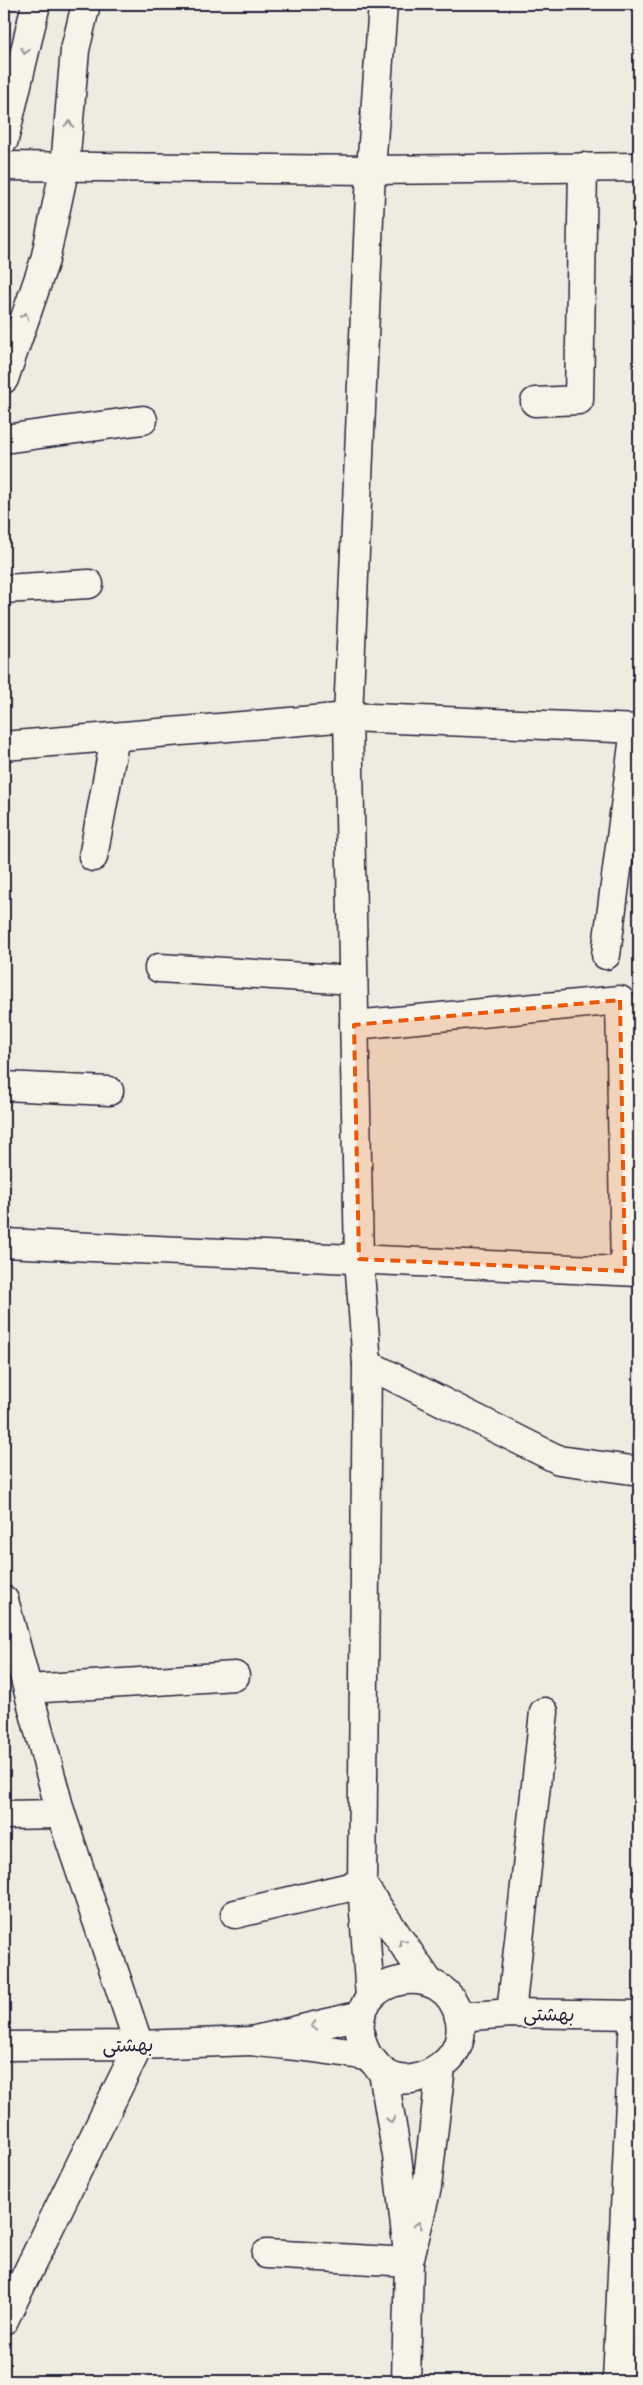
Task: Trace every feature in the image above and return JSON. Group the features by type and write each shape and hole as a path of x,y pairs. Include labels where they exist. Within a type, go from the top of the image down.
{"street":[{"path":"4,140 36,4"},
{"path":"4,379 44,260 65,166 75,50 86,4"},
{"path":"383,4 370,170 348,717 359,1259 367,1364 362,1884 366,2006 360,2037 375,2064 397,2156 409,2262 406,2381"},
{"path":"4,166 370,170 639,167"},
{"path":"535,402 579,400 583,167"},
{"path":"4,439 142,420"},
{"path":"4,590 90,584"},
{"path":"4,746 348,717 637,729 606,955"},
{"path":"93,857 115,737"},
{"path":"159,968 353,980"},
{"path":"4,1244 632,1272 620,1000 354,1025"},
{"path":"4,1086 109,1090"},
{"path":"367,1364 559,1460 639,1471"},
{"path":"4,1600 9,1640 28,1689 61,1814 139,2045 4,2320"},
{"path":"28,1689 235,1676"},
{"path":"511,2013 544,1712"},
{"path":"4,1815 61,1814"},
{"path":"235,1914 362,1884"},
{"path":"362,1884 429,1982"},
{"path":"407,1979 429,1982 447,1993 458,2010 462,2031 456,2051 441,2067 423,2078 401,2078 375,2064 252,2041 366,2006 387,1984 407,1979"},
{"name":"بهشتی","path":"459,2017 511,2013 637,2015"},
{"path":"617,2381 637,2015"},
{"name":"بهشتی","path":"4,2046 139,2045 252,2041"},
{"path":"409,2262 427,2187 441,2067"},
{"path":"266,2254 409,2262"}],"highlighted area":[{"path":"620,1000 625,1271 359,1259 354,1025"}]}
